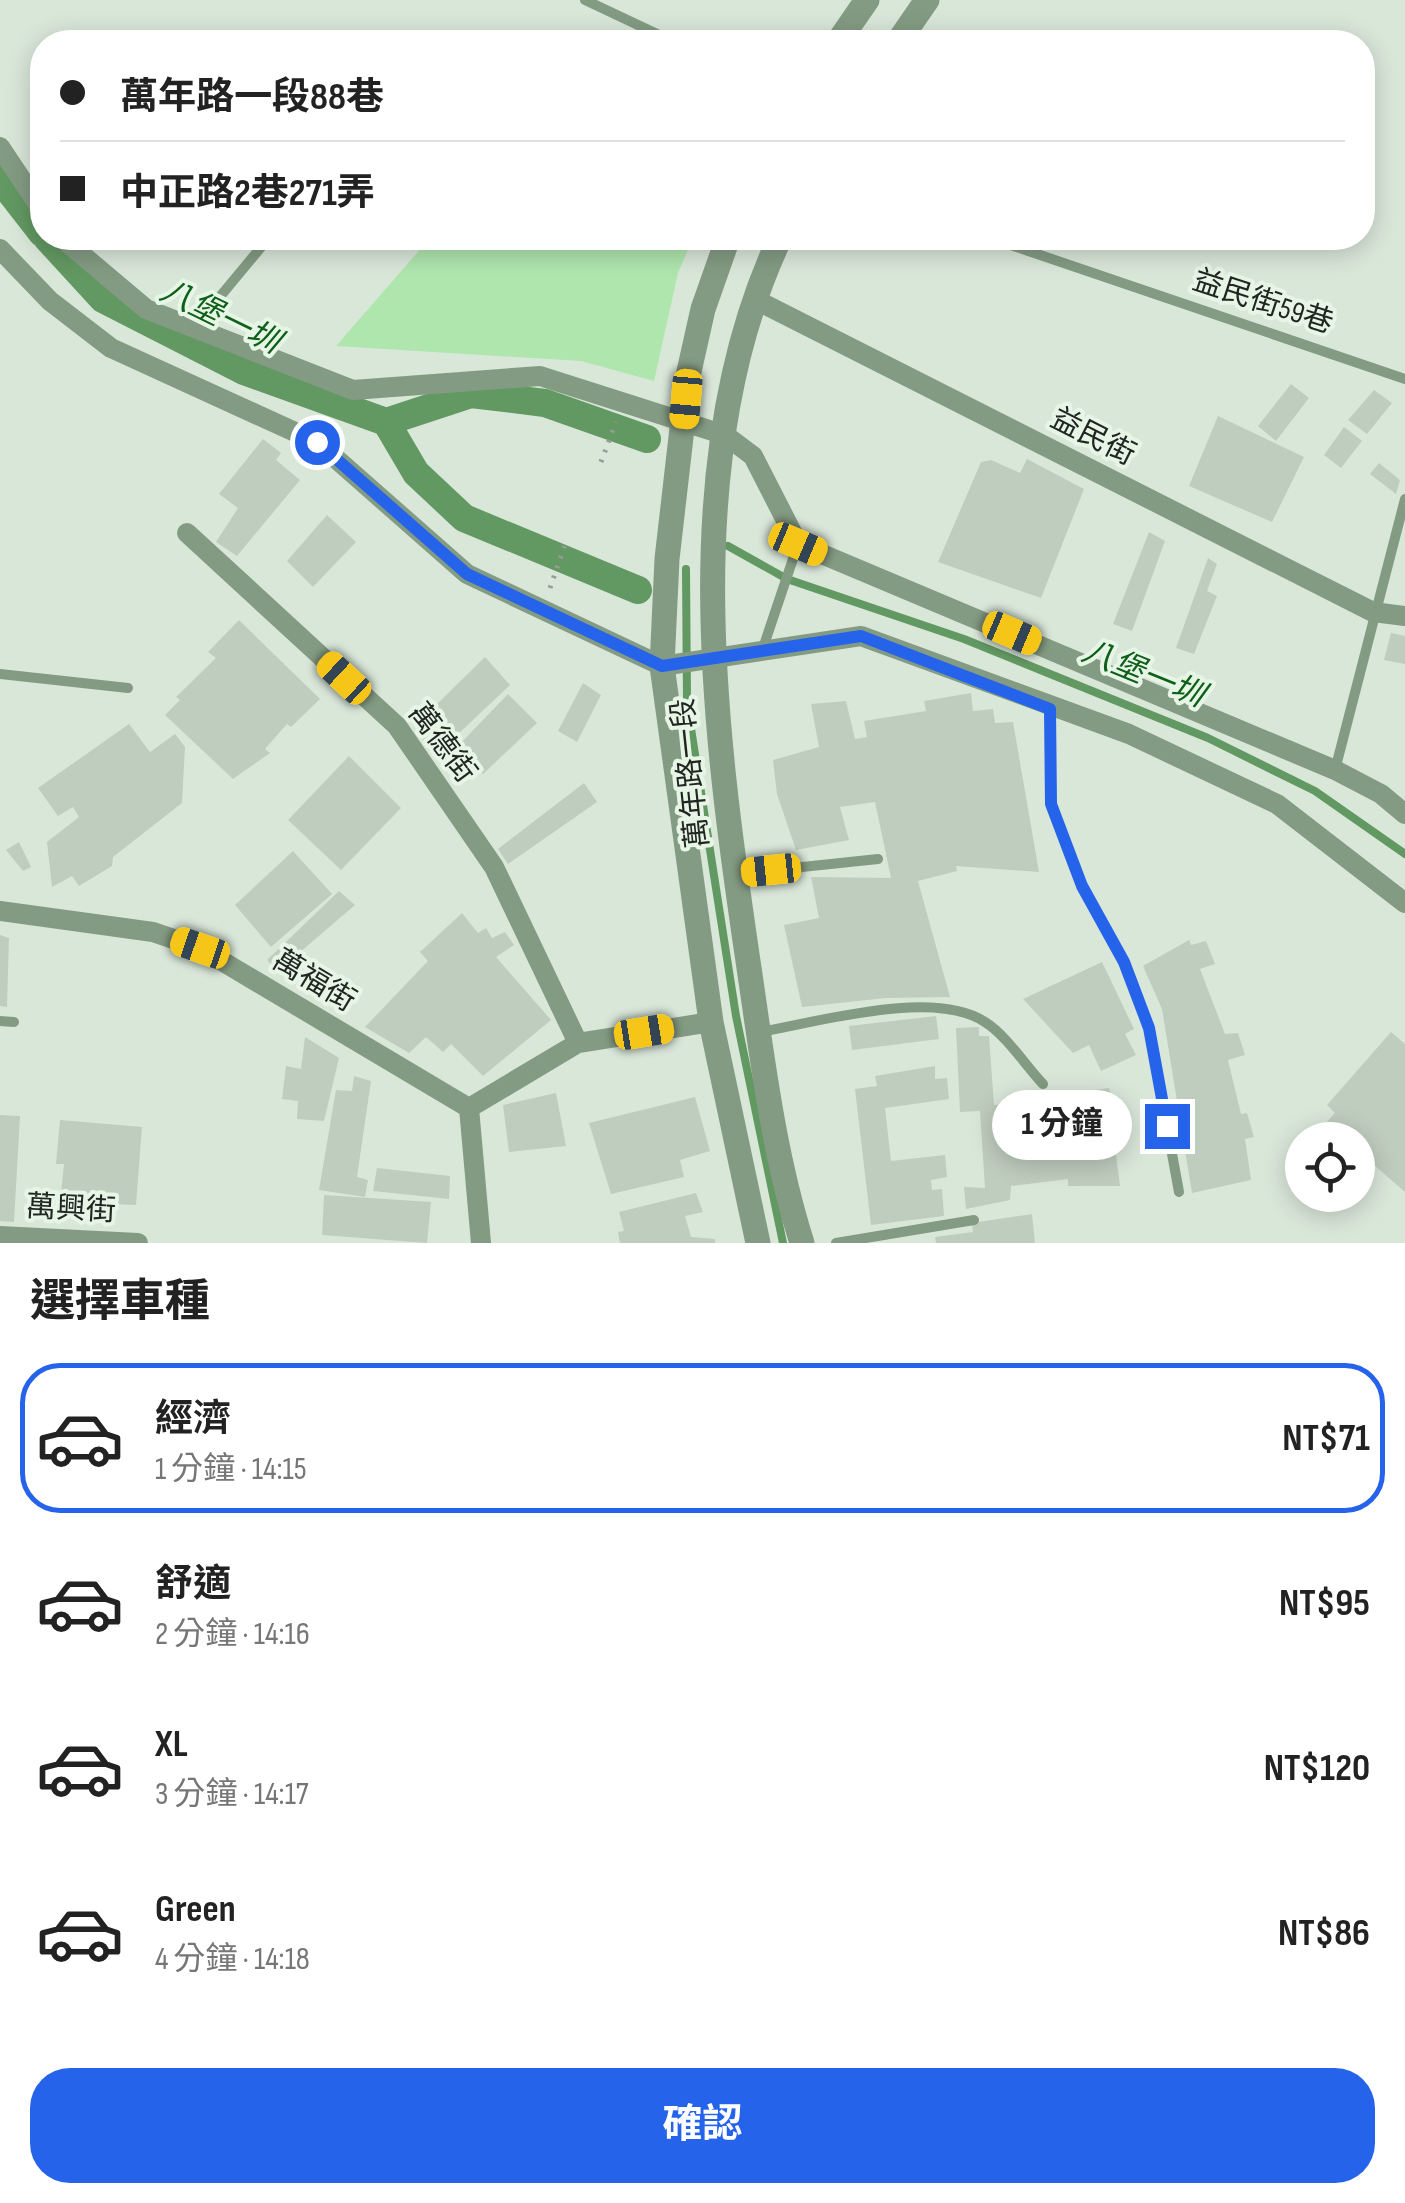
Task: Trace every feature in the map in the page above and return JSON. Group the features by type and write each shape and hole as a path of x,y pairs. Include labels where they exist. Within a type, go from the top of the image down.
{"street":[{"path":"846,30 866,0"},
{"path":"906,30 927,0"},
{"path":"0,147 30,192"},
{"path":"0,249 50,301 111,348 317,442 467,574 662,666 712,662 861,636 1050,709 1129,734 1277,804 1405,903"},
{"path":"76,250 146,309 354,390 540,376 725,435 753,456 798,544 1335,770 1381,794 1405,814"},
{"name":"萬年路一段","path":"724,250 703,309 677,450 662,666 711,1022 758,1243"},
{"name":"萬年路一段","path":"775,250 756,300 733,383 722,464 711,628 720,773 758,1032 769,1100 802,1243"},
{"name":"益民街","path":"756,300 1373,612 1405,616"},
{"name":"萬德街","path":"187,533 396,726 494,867 578,1042"},
{"name":"萬福街","path":"0,911 153,932 200,948 469,1108"},
{"path":"481,1243 469,1108 578,1042 711,1022"},
{"name":"萬興街","path":"0,1236 138,1243"}],"lane":[{"path":"585,0 649,30"},
{"path":"194,328 259,250"},
{"name":"益民街59巷","path":"1025,250 1405,379"},
{"path":"1335,770 1405,499"},
{"path":"762,652 798,544"},
{"path":"0,674 128,688"},
{"path":"1050,709 1051,804 1082,886 1124,962 1149,1028 1180,1192"},
{"path":"735,874 878,858"},
{"path":"758,1032 866,1014 948,1006 986,1022 1043,1084"},
{"path":"0,1021 14,1022"},
{"path":"836,1243 974,1220"}],"path":[{"path":"602,462 616,422"},
{"path":"549,591 565,545"}],"green space":[{"path":"420,250 688,250 678,273 654,381 581,361 336,346"}],"building":[{"path":"1291,384 1309,398 1276,441 1258,426"},
{"path":"1374,390 1392,403 1367,434 1348,420"},
{"path":"1218,416 1304,457 1272,522 1189,486"},
{"path":"1344,427 1362,441 1341,468 1324,455"},
{"path":"263,439 281,453 276,460 300,480 237,556 216,542 238,508 219,494"},
{"path":"1027,459 1084,489 1041,598 938,562 981,462 991,460 1020,473"},
{"path":"1379,463 1400,480 1396,494 1370,474"},
{"path":"327,515 356,542 313,587 287,561"},
{"path":"1149,532 1165,541 1132,631 1113,624"},
{"path":"1208,558 1217,564 1207,591 1217,596 1194,654 1176,648"},
{"path":"239,620 320,699 291,727 287,724 265,749 270,753 233,779 165,715 180,700 176,697 216,658 208,652"},
{"path":"1391,633 1405,636 1405,664 1384,660"},
{"path":"485,657 510,685 437,754 416,732 432,709"},
{"path":"583,683 601,695 577,742 558,731"},
{"path":"971,693 973,711 993,709 995,723 1013,722 1039,872 956,866 957,871 918,881 950,997 886,998 802,1007 784,925 819,918 811,877 891,878 875,802 840,807 849,840 796,850 777,794 773,760 819,747 811,704 846,701 855,739 867,737 864,721 926,711 924,701"},
{"path":"508,694 537,723 483,774 456,748"},
{"path":"129,724 150,752 175,734 185,747 182,803 113,857 112,866 79,886 72,876 52,887 47,842 79,817 73,807 58,816 38,788"},
{"path":"349,756 401,808 341,870 288,820"},
{"path":"584,783 597,802 508,864 498,849"},
{"path":"19,842 31,867 23,871 6,850"},
{"path":"293,851 332,894 271,947 235,905"},
{"path":"339,891 355,905 278,971 267,960"},
{"path":"462,913 478,933 486,928 492,938 505,932 514,945 496,957 551,1020 483,1076 451,1044 443,1052 426,1037 409,1053 365,1027 428,961 420,952"},
{"path":"0,935 9,938 7,1007 0,1006"},
{"path":"1189,940 1191,945 1206,941 1215,964 1200,969 1225,1034 1238,1033 1245,1055 1228,1060 1241,1114 1247,1113 1254,1137 1245,1139 1251,1180 1192,1193 1162,1009 1143,966"},
{"path":"1102,962 1134,1029 1125,1034 1136,1055 1101,1071 1089,1045 1073,1053 1023,999"},
{"path":"936,1016 939,1039 852,1050 849,1026"},
{"path":"979,1027 979,1036 989,1036 994,1105 1033,1102 1035,1130 1077,1126 1074,1093 1109,1088 1124,1144 1115,1147 1120,1186 1068,1186 1068,1179 1011,1186 1010,1200 966,1209 964,1187 985,1188 980,1111 960,1112 956,1028"},
{"path":"1391,1032 1405,1044 1405,1192 1375,1166 1375,1122 1327,1122 1335,1113 1327,1105"},
{"path":"305,1037 339,1058 324,1121 297,1119 298,1101 282,1099 286,1066 301,1069"},
{"path":"935,1066 935,1079 947,1078 949,1099 885,1108 891,1161 945,1155 947,1177 931,1180 932,1190 942,1189 944,1216 871,1225 855,1089 877,1086 875,1076"},
{"path":"354,1076 371,1081 357,1177 368,1180 365,1197 319,1190 336,1090 352,1091"},
{"path":"556,1093 566,1146 509,1152 503,1105"},
{"path":"695,1097 710,1151 680,1160 684,1177 611,1194 589,1123"},
{"path":"0,1115 20,1116 14,1222 0,1221"},
{"path":"60,1120 142,1127 136,1205 60,1202 64,1164 56,1164"},
{"path":"377,1168 450,1176 449,1199 373,1191"},
{"path":"696,1193 703,1212 685,1216 691,1237 715,1239 715,1243 620,1243 618,1232 624,1231 619,1212"},
{"path":"324,1195 431,1202 427,1243 322,1235"},
{"path":"1032,1214 1035,1243 936,1243 935,1237 973,1232 972,1223"}],"waterway":[{"name":"八堡一圳","path":"0,179 30,218"},
{"name":"八堡一圳","path":"58,250 103,299 244,371 386,422 416,473 464,518 638,590"},
{"name":"八堡一圳","path":"386,422 471,394 545,403 647,439"},
{"name":"八堡一圳","path":"728,546 787,579 964,639 1208,738 1315,791 1405,854"},
{"path":"686,569 687,703 736,1016 783,1243"}],"route":[{"path":"317,442 467,574 662,666 712,662 861,636 1050,709 1051,804 1082,886 1124,962 1149,1028 1167,1126"}]}
